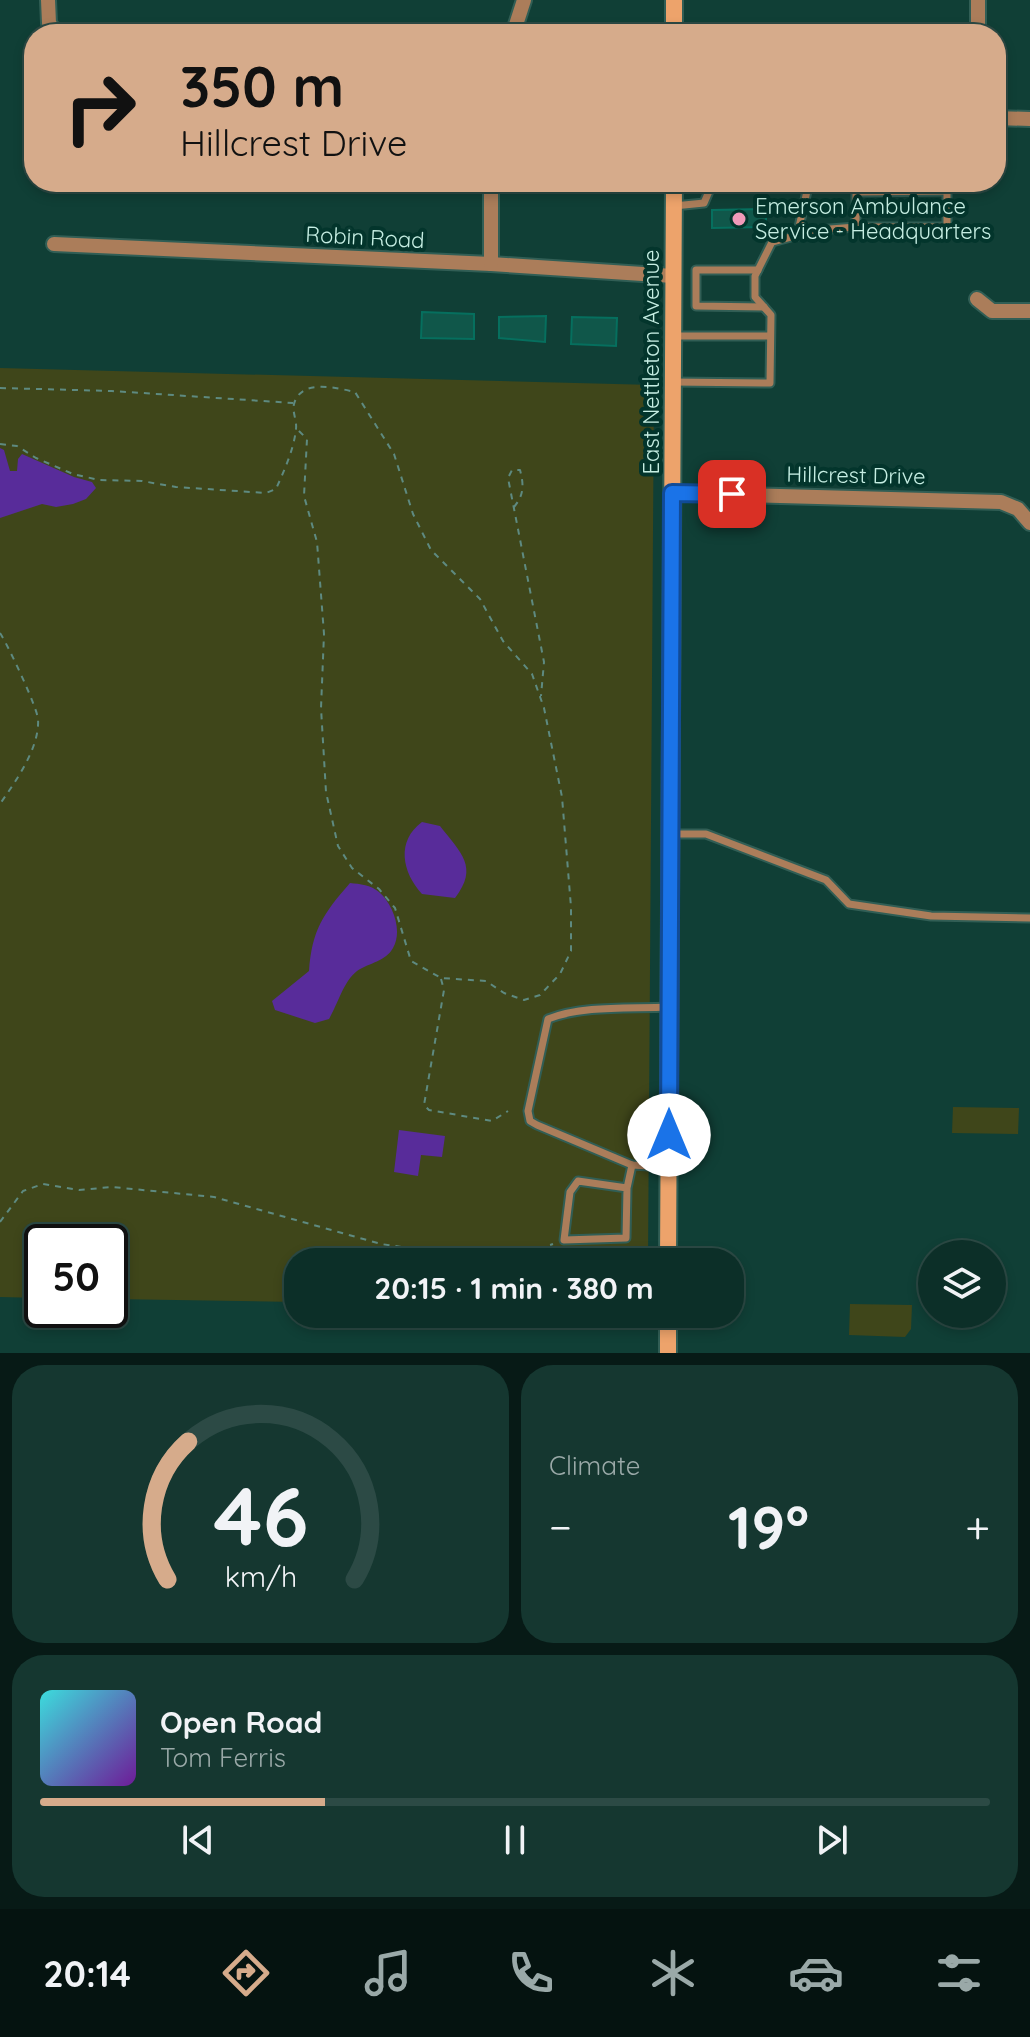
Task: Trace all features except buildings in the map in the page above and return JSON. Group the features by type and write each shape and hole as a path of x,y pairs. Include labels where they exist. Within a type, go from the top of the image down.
{"main road":[{"path":"674,0 674,24"},
{"name":"East Nettleton Avenue","path":"668,1248 674,192"},
{"path":"668,1328 668,1353"}],"street":[{"path":"48,0 50,24"},
{"path":"516,24 524,0"},
{"path":"978,0 978,24"},
{"path":"1006,118 1030,119"},
{"path":"491,192 491,264"},
{"name":"Robin Road","path":"54,244 491,264 673,276"},
{"path":"977,299 992,311 1030,311"},
{"name":"Hillcrest Drive","path":"672,493 1001,502 1018,509 1030,523"}],"lane":[{"path":"674,206 704,203 709,192"},
{"path":"797,236 807,192"},
{"path":"856,192 856,227"},
{"path":"673,382 770,383 771,315 755,297 755,276 772,242 817,230 947,227 947,192"},
{"path":"758,270 696,270 696,306 764,307"},
{"path":"673,276 696,279"},
{"path":"673,336 770,336"},
{"path":"670,834 706,834 826,880 849,904 931,916 1030,918"},
{"path":"668,1007 571,1012 548,1019 528,1111 530,1121 632,1165 669,1167"},
{"path":"627,1188 578,1181 570,1192 564,1240 626,1238 627,1188 632,1165"}],"path":[{"path":"0,444 17,446 73,474 99,480 266,493 276,489 286,468 296,428 293,408 297,397 311,387 355,392 394,454 413,514 431,550 480,599 503,641 532,674 541,698 562,797 571,907 571,951 560,974 540,995 524,1000 504,993 486,981 441,978 411,961 395,908 379,889 352,868 338,846 326,792 321,708 324,634 317,542 304,496 307,439 296,428"},
{"path":"0,388 112,391 295,403"},
{"path":"514,507 522,497 520,470 512,470 508,478 544,662 541,698"},
{"path":"0,633 38,718 34,743 13,786 0,804"},
{"path":"441,978 444,990 424,1105 429,1110 492,1121 508,1111"},
{"path":"0,1222 23,1191 43,1184 79,1190 112,1187 214,1197 381,1244 429,1251 533,1251 564,1240"}],"green space":[{"path":"0,368 654,385 648,1248 284,1248 284,1302 128,1299 128,1224 24,1224 24,1298 0,1297"},
{"path":"953,1107 1019,1108 1018,1134 952,1133"},
{"path":"850,1304 912,1305 911,1329 905,1337 849,1335"}],"shaded area":[{"path":"0,448 4,450 10,471 17,471 18,459 22,454 92,482 96,488 86,499 73,504 56,507 42,504 0,518"},
{"path":"422,822 440,826 464,860 466,877 455,898 422,894 406,867 408,838"},
{"path":"350,883 372,888 388,903 397,926 393,948 386,956 352,976 329,1019 315,1023 275,1010 272,1001 309,971 320,923"},
{"path":"399,1130 445,1136 442,1157 421,1155 418,1176 394,1172"}],"place":[{"name":"Emerson Ambulance Service - Headquarters","path":"739,219"}],"route":[{"path":"669,1135 672,493 732,494"}]}
